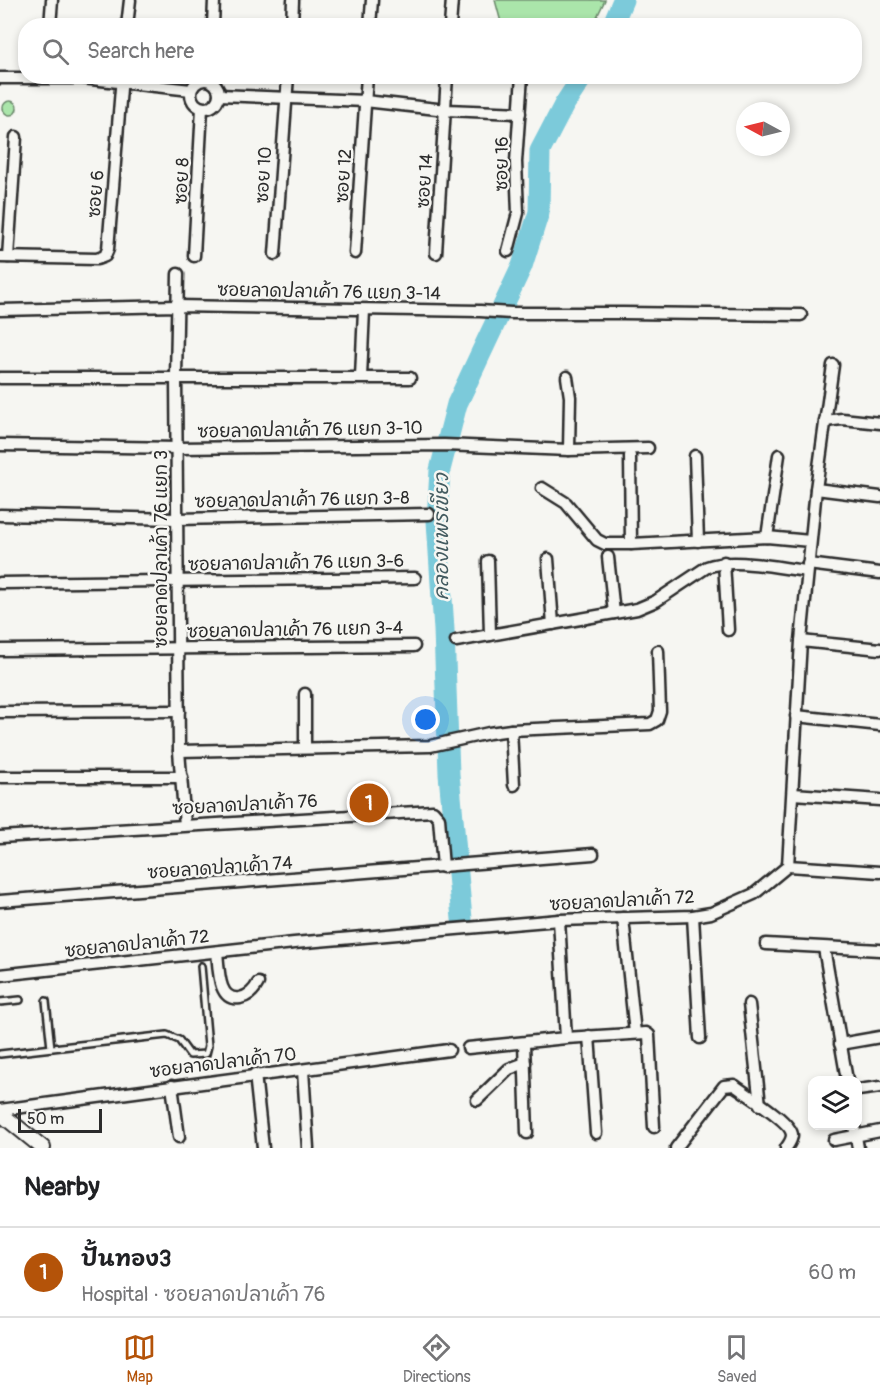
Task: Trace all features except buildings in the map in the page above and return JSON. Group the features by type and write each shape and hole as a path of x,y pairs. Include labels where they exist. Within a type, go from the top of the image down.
{"main road":[{"path":"0,1111 43,1148"}],"street":[{"path":"51,18 52,0"},
{"path":"128,18 130,0"},
{"path":"213,18 214,0"},
{"path":"292,18 293,0"},
{"path":"371,18 372,0"},
{"path":"451,18 452,0"},
{"path":"0,78 18,78"},
{"name":"ซอย 6","path":"4,257 101,259 107,252 122,84"},
{"path":"153,84 191,90"},
{"path":"196,84 191,90 191,100 202,108 212,107 215,104 219,95 214,84"},
{"name":"ซอย 10","path":"275,254 287,84"},
{"name":"ซอย 12","path":"355,253 366,84"},
{"name":"ซอย 14","path":"436,254 447,84"},
{"name":"ซอย 16","path":"508,251 518,213 516,162 522,84"},
{"path":"219,95 365,102 446,111 520,113"},
{"name":"ซอย 8","path":"194,256 202,108"},
{"path":"4,257 16,137"},
{"name":"ซอยลาดปลาเค้า 76 แยก 3","path":"178,274 176,377 179,751 185,825"},
{"name":"ซอยลาดปลาเค้า 76 แยก 3-14","path":"0,310 177,306 511,313 801,315"},
{"path":"361,377 364,310"},
{"path":"833,365 816,489 801,640 788,866 880,872"},
{"path":"567,377 570,398 569,450"},
{"path":"0,378 410,378"},
{"path":"825,421 842,419 880,423"},
{"name":"ซอยลาดปลาเค้า 76 แยก 3-10","path":"0,445 178,448 444,445 569,450 648,448"},
{"path":"767,537 779,455"},
{"path":"630,456 631,544"},
{"path":"695,456 698,541"},
{"path":"542,488 566,503 597,540 605,544 767,537 810,541"},
{"path":"816,489 880,497"},
{"name":"ซอยลาดปลาเค้า 76 แยก 3-8","path":"0,516 177,519 429,514"},
{"path":"608,557 614,613"},
{"path":"548,559 553,624"},
{"path":"488,561 490,635"},
{"path":"724,562 728,630"},
{"path":"456,641 647,605 707,567 724,562 880,573"},
{"name":"ซอยลาดปลาเค้า 76 แยก 3-6","path":"0,583 415,578"},
{"path":"801,640 880,649"},
{"name":"ซอยลาดปลาเค้า 76 แยก 3-4","path":"0,650 414,646"},
{"path":"179,751 440,745 511,730 650,724 657,720 660,711 658,651"},
{"path":"305,694 305,748"},
{"path":"0,712 179,711"},
{"path":"796,716 880,725"},
{"path":"511,730 514,785"},
{"path":"0,777 182,777"},
{"path":"793,794 880,800"},
{"name":"ซอยลาดปลาเค้า 76","path":"0,837 433,810 439,819 442,867"},
{"name":"ซอยลาดปลาเค้า 74","path":"0,901 593,854"},
{"name":"ซอยลาดปลาเค้า 72","path":"0,975 294,943 559,920 711,913 754,894 788,866"},
{"path":"693,915 700,1038"},
{"path":"623,918 635,1033"},
{"path":"559,920 566,1038"},
{"path":"766,944 880,951"},
{"path":"824,948 846,1076"},
{"path":"217,952 222,990 227,995 233,999 243,998 249,995 258,983"},
{"path":"749,1004 760,1105"},
{"path":"468,1048 643,1032 649,1035 654,1127"},
{"path":"589,1036 596,1133"},
{"path":"840,1044 880,1037"},
{"path":"524,1043 527,1133"},
{"name":"ซอยลาดปลาเค้า 70","path":"0,1111 255,1074 303,1070 449,1050"},
{"path":"477,1100 508,1069 525,1063"},
{"path":"303,1070 308,1148"},
{"path":"255,1074 263,1148"},
{"path":"676,1148 724,1086 734,1085 782,1119 790,1128 792,1138 787,1147"},
{"path":"172,1086 179,1137"},
{"path":"862,1089 880,1087"},
{"path":"855,1131 858,1148"},
{"path":"834,1140 855,1131 880,1131"}],"lane":[{"path":"0,1054 167,1035 179,1040 190,1055 206,1053 208,1046 201,966"},
{"path":"0,1002 20,1000"},
{"path":"46,1001 51,1048"}],"green space":[{"path":"495,0 605,0 596,18 500,18"},
{"path":"7,101 13,101 17,108 13,115 7,115 3,111 3,105"}],"waterway":[{"name":"คลองแพรเขียว","path":"615,18 623,0"},
{"name":"คลองแพรเขียว","path":"462,919 449,774 444,630 437,521 440,470 457,404 522,266 539,212 540,151 578,84"}],"place":[{"name":"ปั้นทอง3","path":"369,803"}]}
